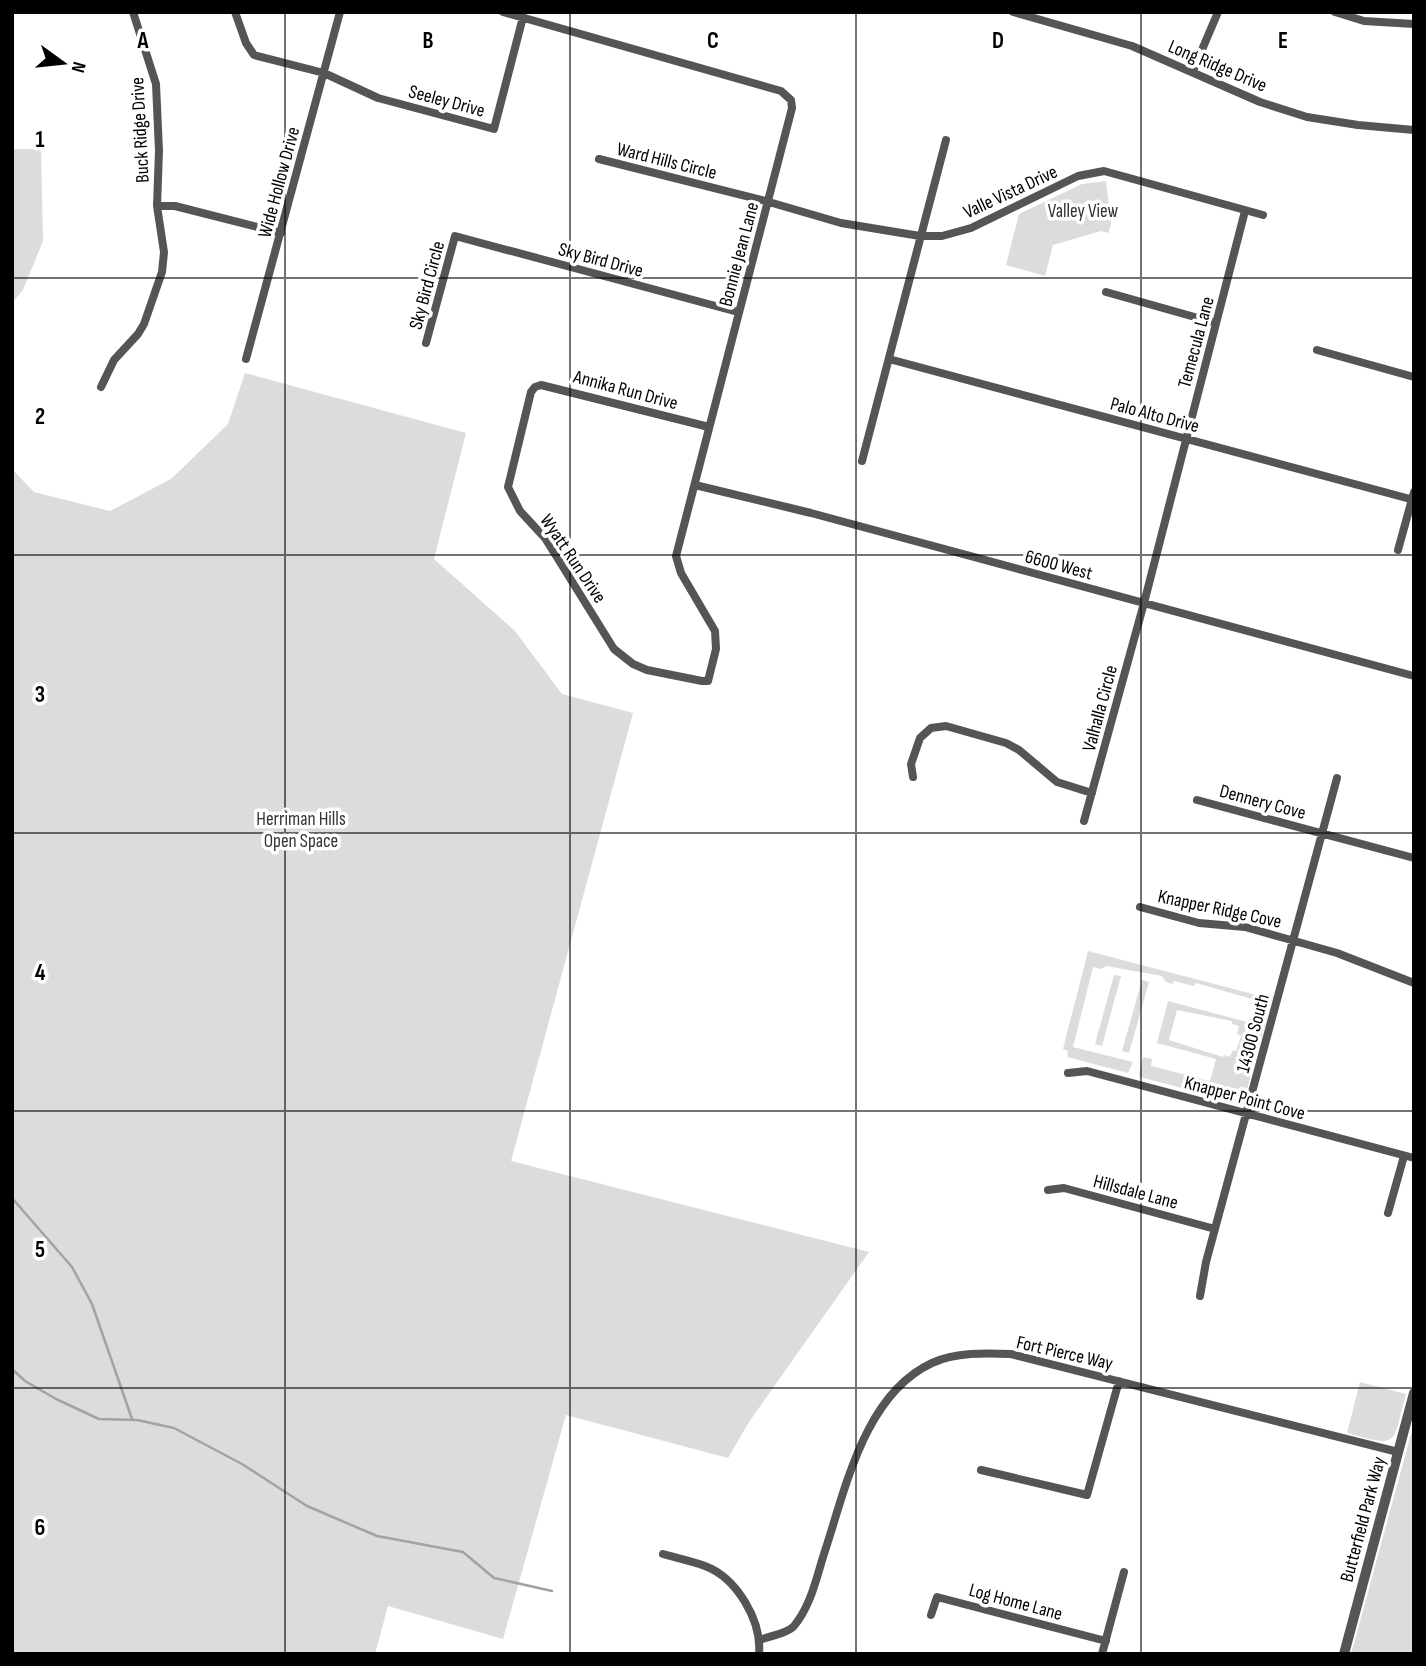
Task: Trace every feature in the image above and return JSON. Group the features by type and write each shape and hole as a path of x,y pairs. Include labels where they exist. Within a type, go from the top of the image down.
{"street":[{"name":"Buck Ridge Drive","path":"101,387 114,360 144,324 162,272 164,252 157,206 159,151 156,84 133,12"},
{"path":"235,12 246,43 254,55 324,73"},
{"name":"Wide Hollow Drive","path":"246,359 340,12"},
{"path":"503,12 523,17"},
{"name":"Long Ridge Drive","path":"1013,12 1132,46 1260,102 1307,117 1414,130"},
{"path":"1193,71 1218,12"},
{"path":"1335,12 1364,21 1414,24"},
{"name":"Seeley Drive","path":"324,73 378,98 494,129 523,17"},
{"name":"Bonnie Jean Lane","path":"523,17 787,94 791,100 792,108 769,202 676,556 681,573 715,631 716,649 708,681"},
{"path":"862,461 946,140"},
{"name":"Ward Hills Circle","path":"598,159 769,202"},
{"name":"Valle Vista Drive","path":"769,202 841,223 920,236 942,236 971,228 1078,176 1104,171 1263,215"},
{"path":"157,206 175,206 281,233"},
{"name":"Temecula Lane","path":"1144,603 1245,211"},
{"name":"Sky Bird Drive","path":"455,236 738,312"},
{"name":"Sky Bird Circle","path":"426,343 455,236"},
{"path":"1106,292 1216,323"},
{"path":"1317,350 1414,377"},
{"name":"Palo Alto Drive","path":"889,359 1413,497"},
{"name":"Annika Run Drive","path":"535,387 548,385 709,427"},
{"name":"Wyatt Run Drive","path":"535,387 531,392 508,487 520,510 545,538 614,649 634,664 648,670 708,681"},
{"name":"6600 West","path":"695,485 811,513 1414,676"},
{"path":"1398,550 1413,497"},
{"name":"Valhalla Circle","path":"1084,821 1144,603"},
{"path":"913,777 911,764 920,738 931,729 946,726 1006,743 1019,750 1057,782 1092,793"},
{"name":"14300 South","path":"1200,1296 1215,1229 1337,778"},
{"name":"Dennery Cove","path":"1196,800 1414,858"},
{"name":"Knapper Ridge Cove","path":"1140,908 1199,923 1245,927 1293,940 1337,953 1414,983"},
{"name":"Knapper Point Cove","path":"1068,1073 1087,1071 1414,1158"},
{"path":"1388,1213 1404,1156"},
{"name":"Hillsdale Lane","path":"1048,1190 1064,1188 1215,1229"},
{"name":"Fort Pierce Way","path":"760,1640 793,1628 810,1599 866,1433 886,1402 906,1380 933,1362 983,1353 1038,1359 1398,1452"},
{"path":"981,1470 1087,1495 1119,1381"},
{"name":"Butterfield Park Way","path":"1343,1654 1414,1393"},
{"path":"663,1554 707,1566 736,1589 760,1640 759,1654"},
{"path":"1102,1654 1124,1572"},
{"name":"Log Home Lane","path":"931,1615 937,1597 1106,1641"}],"green space":[{"path":"12,149 41,149 43,241 23,290 12,303"},
{"name":"Valley View","path":"1106,181 1111,224 1108,233 1101,231 1053,245 1045,276 1006,265 1019,214 1082,184"},
{"name":"Herriman Hills Open Space","path":"245,373 466,433 434,559 515,631 562,694 633,713 511,1161 869,1252 749,1422 728,1458 566,1415 503,1639 388,1606 375,1654 12,1654 12,469 34,492 110,511 171,479 228,424"},
{"path":"1088,951 1268,1000 1273,996 1268,1009 1251,1004 1252,999 1196,983 1194,986 1174,981 1172,984 1166,982 1162,976 1106,966 1101,969 1093,967 1073,1047 1133,1062 1128,1073 1067,1057 1068,1051 1063,1049"},
{"path":"1114,975 1121,976 1102,1046 1095,1044"},
{"path":"1142,980 1149,982 1129,1053 1122,1051"},
{"path":"1168,1001 1247,1022 1249,1032 1258,1023 1254,1021 1257,1015 1267,1018 1245,1096 1240,1101 1140,1077 1143,1057 1152,1059 1151,1066 1210,1081 1216,1059 1157,1043","holes":["1177,1010 1232,1021 1232,1024 1239,1026 1237,1034 1241,1036 1236,1051 1233,1050 1230,1057 1169,1040"]},
{"path":"1360,1382 1406,1394 1395,1433 1385,1441 1347,1433"},
{"path":"1414,1423 1414,1654 1351,1654"}],"waterway":[{"path":"12,1198 72,1267 92,1304 132,1419"},
{"path":"12,1369 25,1381 56,1399 99,1419 137,1420 174,1428 242,1464 307,1506 377,1536 463,1552 494,1578 552,1591"}]}
